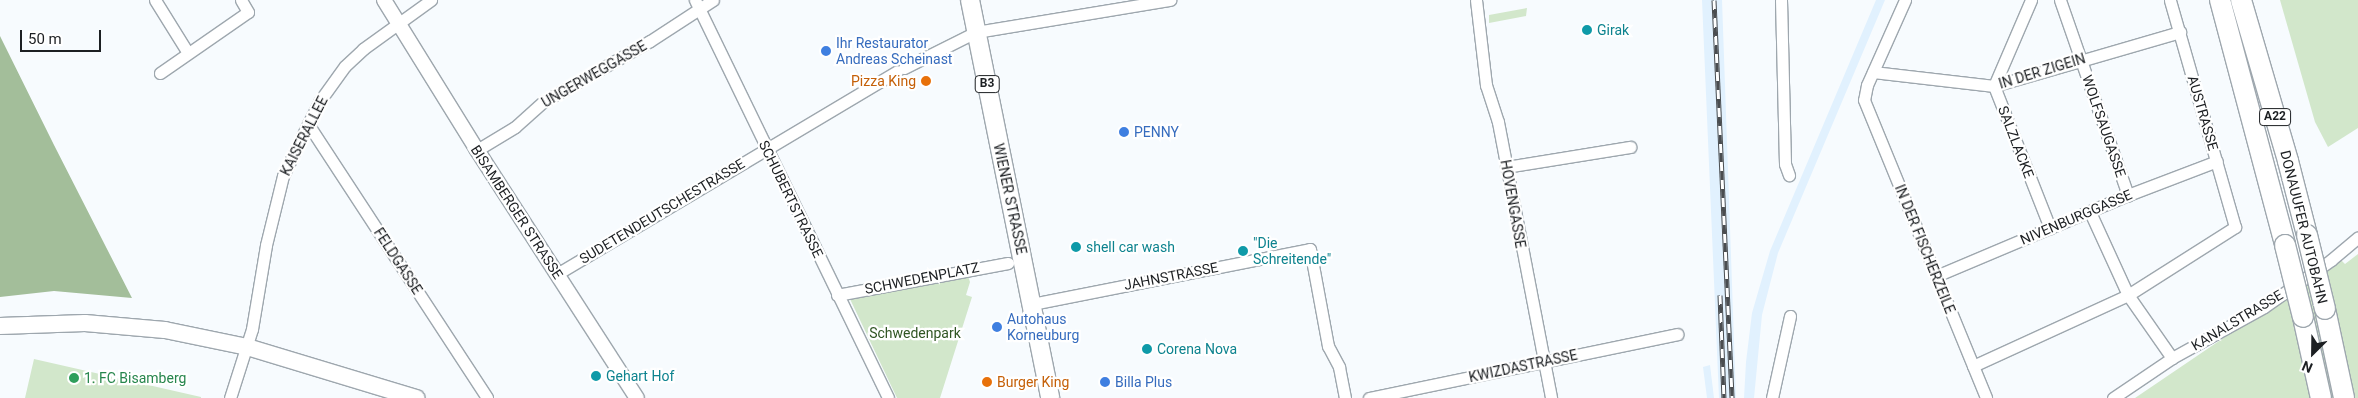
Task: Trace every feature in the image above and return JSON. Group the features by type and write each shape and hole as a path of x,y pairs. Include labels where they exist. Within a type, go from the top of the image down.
{"highway":[{"name":"DONAUUFER AUTOBAHN","path":"2220,0 2285,245 2321,398"},
{"name":"DONAUUFER AUTOBAHN","path":"2241,0 2288,161 2325,309 2344,398"}],"main road":[{"name":"WIENER STRASSE","path":"970,0 1050,398"},
{"path":"0,326 50,323 120,324 174,332 247,347 416,398"}],"street":[{"path":"155,0 188,53"},
{"path":"160,73 248,12 240,0"},
{"name":"BISAMBERGER STRASSE","path":"384,0 477,150 637,398"},
{"name":"KAISERALLEE","path":"230,398 247,347 266,245 283,176 319,102 345,66 363,49 431,0"},
{"name":"UNGERWEGGASSE","path":"477,150 515,126 543,102 650,41 697,4 713,0"},
{"name":"SUDETENDEUTSCHESTRASSE","path":"557,274 901,70 976,32 1170,0"},
{"path":"1782,0 1785,164 1789,175"},
{"path":"1873,72 1905,0"},
{"path":"1994,86 2031,0"},
{"name":"WOLFSAUGASSE","path":"2060,0 2128,195"},
{"name":"AUSTRASSE","path":"2128,295 2235,227 2170,0"},
{"name":"HOVENGASSE","path":"1475,3 1485,59 1486,85 1498,122 1551,398"},
{"name":"SCHUBERTSTRASSE","path":"697,4 888,398"},
{"name":"IN DER ZIGEIN","path":"1873,72 1994,86 2081,59 2180,32"},
{"name":"IN DER FISCHERZEILE","path":"1873,72 1864,100 1986,398"},
{"name":"SALZLACKE","path":"1994,86 2050,228"},
{"name":"FELDGASSE","path":"308,124 487,398"},
{"path":"1506,167 1630,147"},
{"name":"NIVENBURGGASSE","path":"1936,276 2128,195 2217,161"},
{"path":"2090,212 2128,295 2172,358"},
{"name":"KANALSTRASSE","path":"2113,398 2172,358 2264,307 2331,260 2358,238"},
{"name":"JAHNSTRASSE","path":"1032,304 1310,249 1328,346 1340,367 1345,398"},
{"name":"SCHWEDENPLATZ","path":"837,295 1008,263"},
{"path":"1972,366 2128,295"},
{"path":"1772,398 1790,316"},
{"name":"KWIZDASTRASSE","path":"1369,398 1678,334"}],"shaded area":[{"path":"1702,0 1722,0 1736,398 1719,398"},
{"path":"1876,0 1885,0 1778,253 1762,315 1754,398 1744,398 1752,313 1770,251"},
{"path":"1710,365 1714,398 1707,398 1703,367"}],"green space":[{"path":"2280,0 2358,0 2358,128 2328,147 2315,122"},
{"path":"1527,8 1526,16 1489,23 1489,15"},
{"path":"0,36 132,298 54,291 0,297"},
{"path":"2358,254 2358,398 2135,398 2340,259 2345,264"},
{"name":"Schwedenpark","path":"968,276 970,282 966,295 972,297 940,398 897,398 850,299"},
{"name":"1. FC Bisamberg","path":"34,359 201,397 201,398 25,398"}],"railway":[{"path":"1714,0 1732,398"},
{"path":"1720,295 1724,398"}],"place":[{"name":"Girak","path":"1587,30"},
{"name":"Ihr Restaurator Andreas Scheinast","path":"826,51"},
{"name":"Pizza King","path":"926,81"},
{"name":"PENNY","path":"1124,132"},
{"name":"shell car wash","path":"1076,247"},
{"name":"\"Die Schreitende\"","path":"1243,251"},
{"name":"Autohaus Korneuburg","path":"997,327"},
{"name":"Corena Nova","path":"1147,349"},
{"name":"Gehart Hof","path":"596,376"},
{"name":"1. FC Bisamberg","path":"74,378"},
{"name":"Burger King","path":"987,382"},
{"name":"Billa Plus","path":"1105,382"}]}
